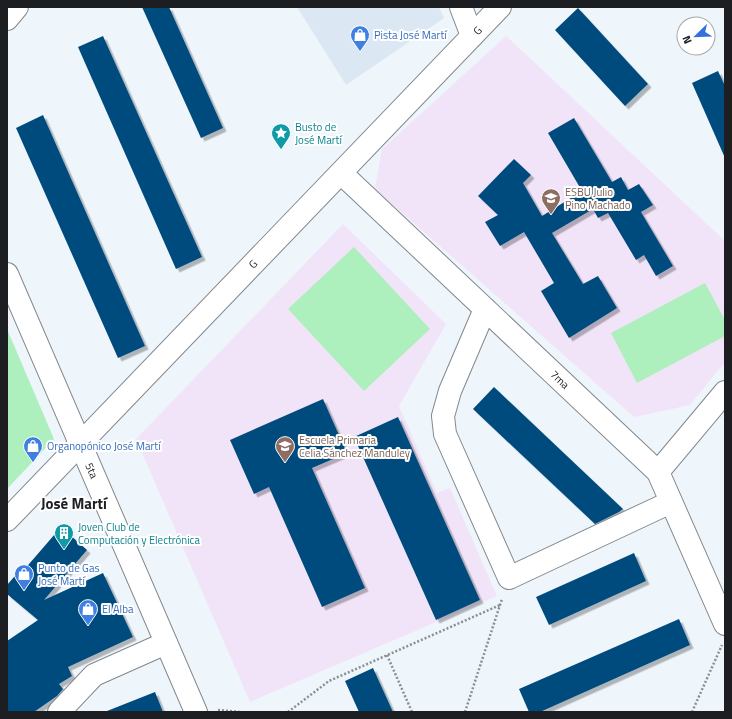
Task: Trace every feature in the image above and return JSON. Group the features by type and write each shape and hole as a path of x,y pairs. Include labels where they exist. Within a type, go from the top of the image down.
{"street":[{"path":"7,19 17,7"},
{"path":"460,7 472,36"},
{"name":"G","path":"7,520 500,7"},
{"name":"7ma","path":"340,173 658,472 725,624"},
{"name":"5ta","path":"7,274 196,712"},
{"path":"485,309 450,391 443,416 445,434 509,578 671,502"},
{"path":"658,472 725,392"},
{"path":"59,712 94,675 166,643"}],"path":[{"path":"465,712 509,578"},
{"path":"288,712 329,681 500,605"},
{"path":"692,712 725,639"},
{"path":"387,655 412,712"}],"shaded area":[{"name":"Pista José Martí","path":"297,7 439,7 444,18 346,85"},
{"name":"ESBU Julio Pino Machado","path":"506,36 725,241 725,362 690,405 634,417 375,189 382,149"},
{"name":"Escuela Primaria Celia Sánchez Manduley","path":"343,224 446,324 399,406 437,493 450,488 497,596 250,702 136,439"}],"green space":[{"path":"354,247 430,329 364,391 288,309"},
{"path":"705,283 725,320 725,336 637,383 611,333"},
{"path":"7,329 54,439 7,489"}],"building":[{"path":"142,7 169,7 223,128 201,138"},
{"path":"578,8 648,84 625,106 555,30"},
{"path":"103,36 202,257 176,269 78,47"},
{"path":"718,71 725,86 725,158 692,83"},
{"path":"43,115 145,346 118,358 16,128"},
{"path":"574,118 612,182 621,177 628,190 639,184 653,205 641,212 673,266 656,276 644,255 636,260 608,213 598,218 593,209 552,233 583,284 598,276 617,308 569,338 541,291 554,283 524,232 500,246 485,222 498,215 478,196 514,159 531,175 523,183 542,216 582,191 548,133"},
{"path":"494,387 623,509 595,524 473,409"},
{"path":"323,399 347,453 312,468 365,588 322,607 269,487 254,494 230,440"},
{"path":"398,417 480,600 436,620 354,437"},
{"path":"61,527 87,550 44,600 103,573 133,637 68,667 72,676 59,684 63,689 57,696 34,712 7,712 7,641 38,620 7,594 7,585 21,569 23,571"},
{"path":"634,553 646,581 549,625 536,597"},
{"path":"679,619 690,645 540,712 529,712 519,689"},
{"path":"373,668 393,712 359,712 345,681"},
{"path":"155,692 163,712 107,712 107,711"}],"place":[{"name":"Pista José Martí","path":"360,52"},
{"name":"Busto de José Martí","path":"281,150"},
{"name":"ESBU Julio Pino Machado","path":"551,215"},
{"name":"Organopónico José Martí","path":"33,463"},
{"name":"Escuela Primaria Celia Sánchez Manduley","path":"285,463"},
{"name":"Joven Club de Computación y Electrónica","path":"64,550"},
{"name":"Punto de Gas José Martí","path":"24,591"},
{"name":"El Alba","path":"88,626"}],"district":[{"name":"José Martí","path":"74,503"}]}
